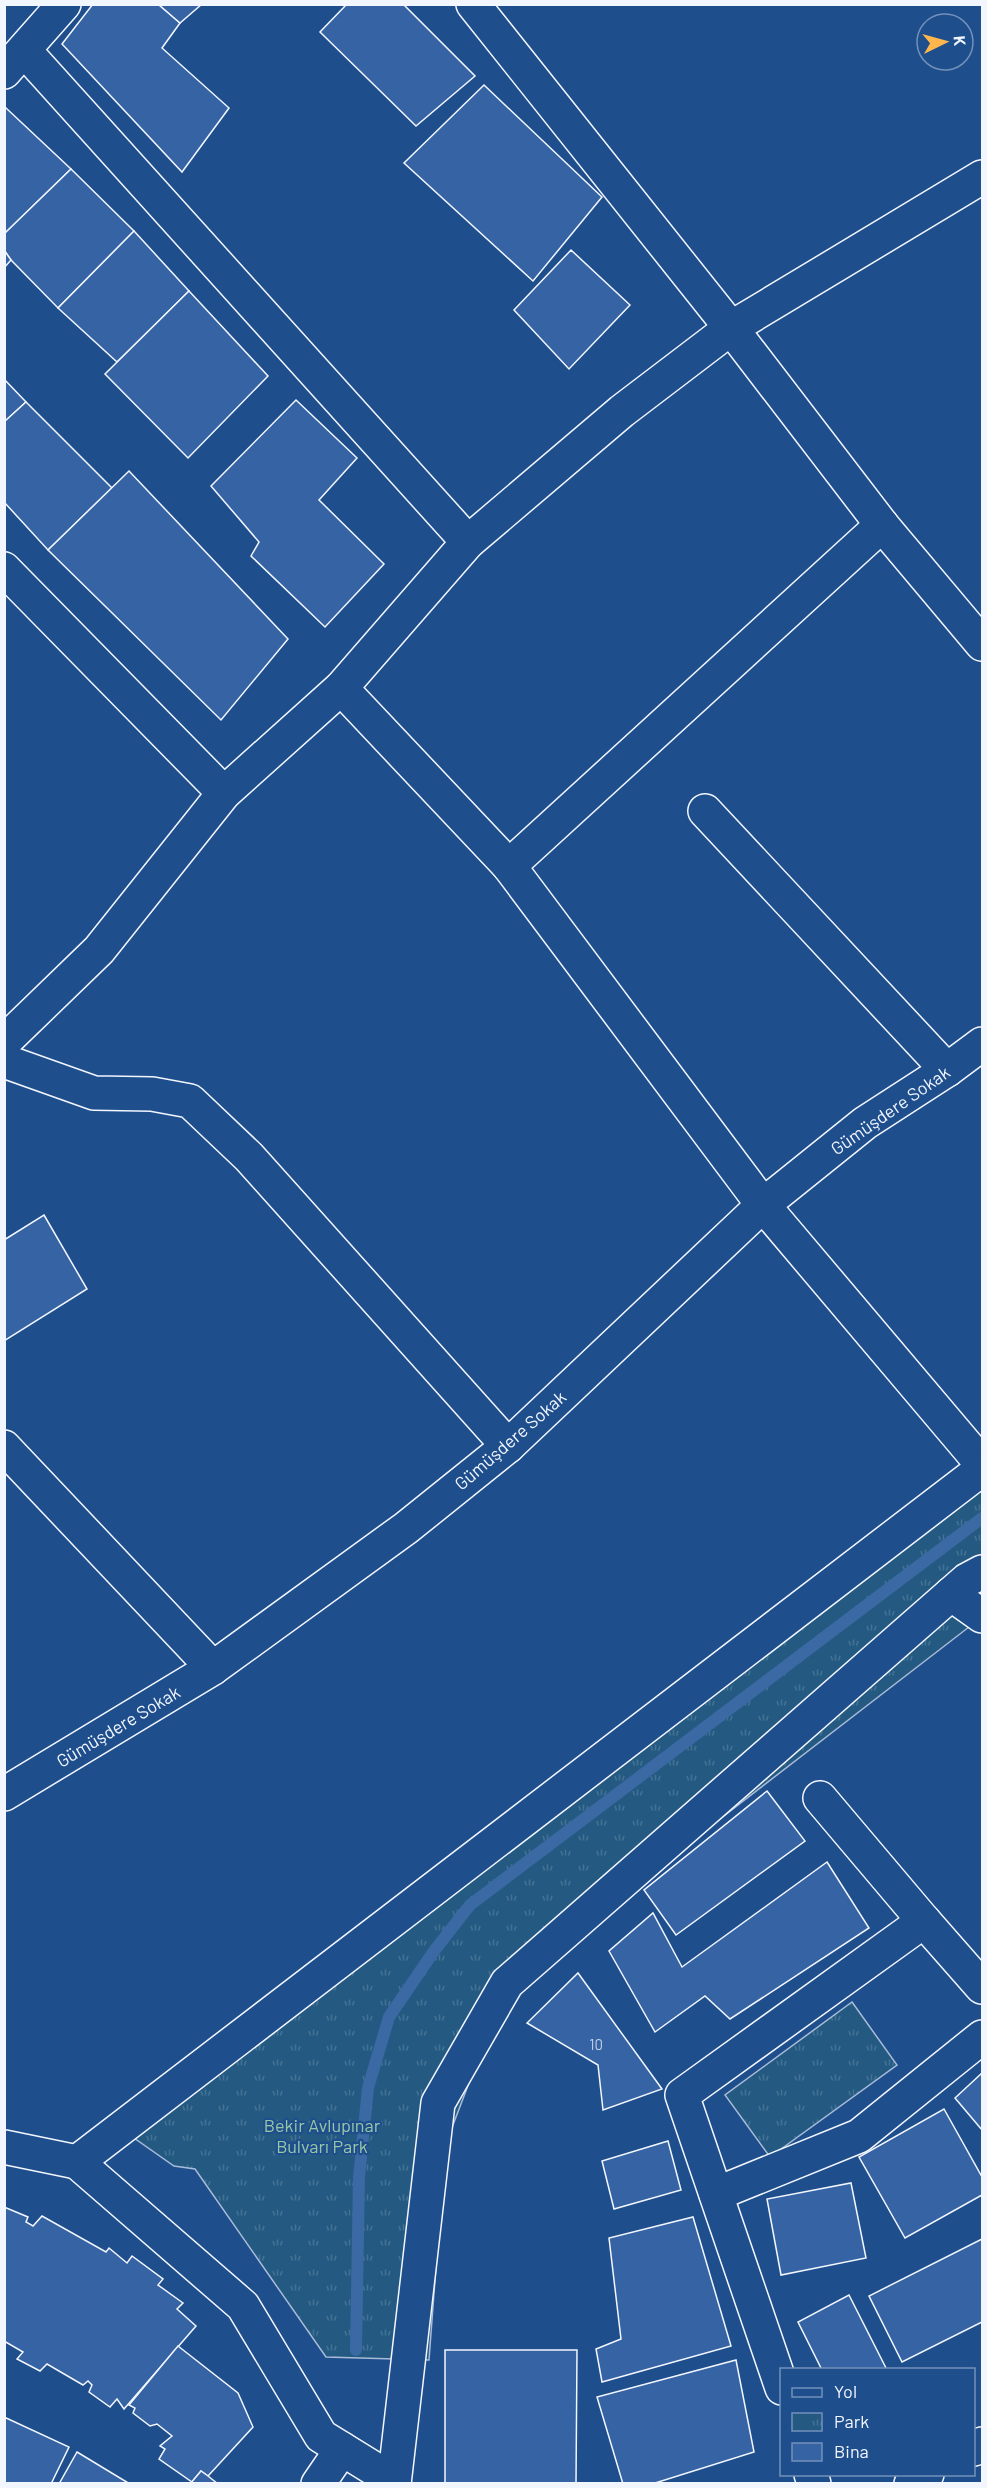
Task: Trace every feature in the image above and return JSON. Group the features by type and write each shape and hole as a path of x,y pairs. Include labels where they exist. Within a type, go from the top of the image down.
{"street":[{"path":"64,4 14,61 468,542"},
{"path":"472,4 731,328 882,525 982,645"},
{"path":"4,1042 99,950 224,792 341,688 468,542 622,411 731,328 982,177"},
{"path":"509,866 882,525"},
{"path":"4,569 224,792"},
{"path":"341,688 509,866 763,1205 982,1464"},
{"path":"705,811 947,1070"},
{"name":"Gümüşdere Sokak","path":"4,1794 213,1668 406,1528 508,1446 763,1205 865,1123 947,1070 982,1044"},
{"path":"4,1061 94,1093 152,1094 190,1101 249,1157 508,1446"},
{"path":"4,1447 213,1668"},
{"path":"77,2162 982,1469"},
{"path":"4,2147 77,2162 243,2306 321,2436 394,2482 438,2103 507,1983 967,1580 982,1572"},
{"path":"951,1594 982,1616"},
{"path":"820,1798 982,1987"},
{"path":"780,2382 682,2095 924,1922"},
{"path":"716,2194 860,2136 982,2037"},
{"path":"318,2484 342,2449"},
{"path":"911,2484 925,2476"}],"green space":[{"name":"Bekir Avlupınar Bulvarı Park","path":"982,1469 982,1617 507,1983 445,2146 429,2360 326,2357 195,2169 174,2166 124,2131"},
{"path":"852,2002 897,2065 770,2157 725,2095"}],"building":[{"path":"93,4 158,4 180,23 162,48 229,108 182,172 62,44"},
{"path":"158,4 202,4 180,23"},
{"path":"347,4 403,4 475,76 416,126 320,32"},
{"path":"484,85 602,197 533,281 404,163"},
{"path":"6,108 71,169 4,234 4,109"},
{"path":"71,169 134,231 58,308 11,260 4,250 4,234"},
{"path":"134,231 189,291 117,362 58,308"},
{"path":"4,250 11,260 4,268"},
{"path":"571,250 630,305 569,369 514,310"},
{"path":"189,291 268,376 188,458 105,374"},
{"path":"4,379 26,402 4,422"},
{"path":"296,400 357,458 319,500 384,564 325,627 251,556 259,542 211,486"},
{"path":"26,402 112,488 48,550 4,502 4,422"},
{"path":"129,471 288,639 221,720 48,550"},
{"path":"44,1215 87,1289 4,1341 4,1240"},
{"path":"767,1791 805,1841 676,1935 644,1890"},
{"path":"827,1862 869,1928 730,2019 705,1996 655,2032 609,1951 653,1913 682,1967"},
{"path":"578,1973 662,2089 603,2110 598,2065 527,2023"},
{"path":"982,2073 982,2130 955,2098"},
{"path":"944,2109 982,2177 982,2195 905,2238 859,2157"},
{"path":"668,2141 681,2190 614,2209 602,2161"},
{"path":"851,2183 866,2258 781,2275 767,2199"},
{"path":"4,2207 28,2217 26,2222 33,2226 42,2216 106,2252 109,2248 127,2263 132,2256 163,2279 158,2285 183,2303 177,2309 196,2326 124,2409 117,2399 110,2407 89,2392 92,2385 88,2381 83,2385 47,2364 40,2371 17,2359 23,2352 4,2341"},
{"path":"693,2217 731,2346 602,2382 596,2349 621,2339 609,2238"},
{"path":"982,2239 982,2322 902,2362 869,2296"},
{"path":"849,2295 886,2368 821,2368 798,2322"},
{"path":"178,2346 238,2393 253,2427 208,2476 201,2471 192,2482 159,2459 165,2449 160,2446 172,2436 157,2424 150,2426 133,2413 135,2408 129,2405"},
{"path":"445,2350 577,2350 576,2484 445,2484"},
{"path":"736,2360 754,2452 652,2484 623,2484 597,2397"},
{"path":"4,2417 69,2447 51,2484 4,2484"},
{"path":"77,2452 130,2484 59,2484"},
{"path":"201,2471 208,2476 218,2484 190,2484"}],"waterway":[{"path":"356,2350 359,2177 368,2088 389,2017 434,1951 470,1905 982,1518"}]}
